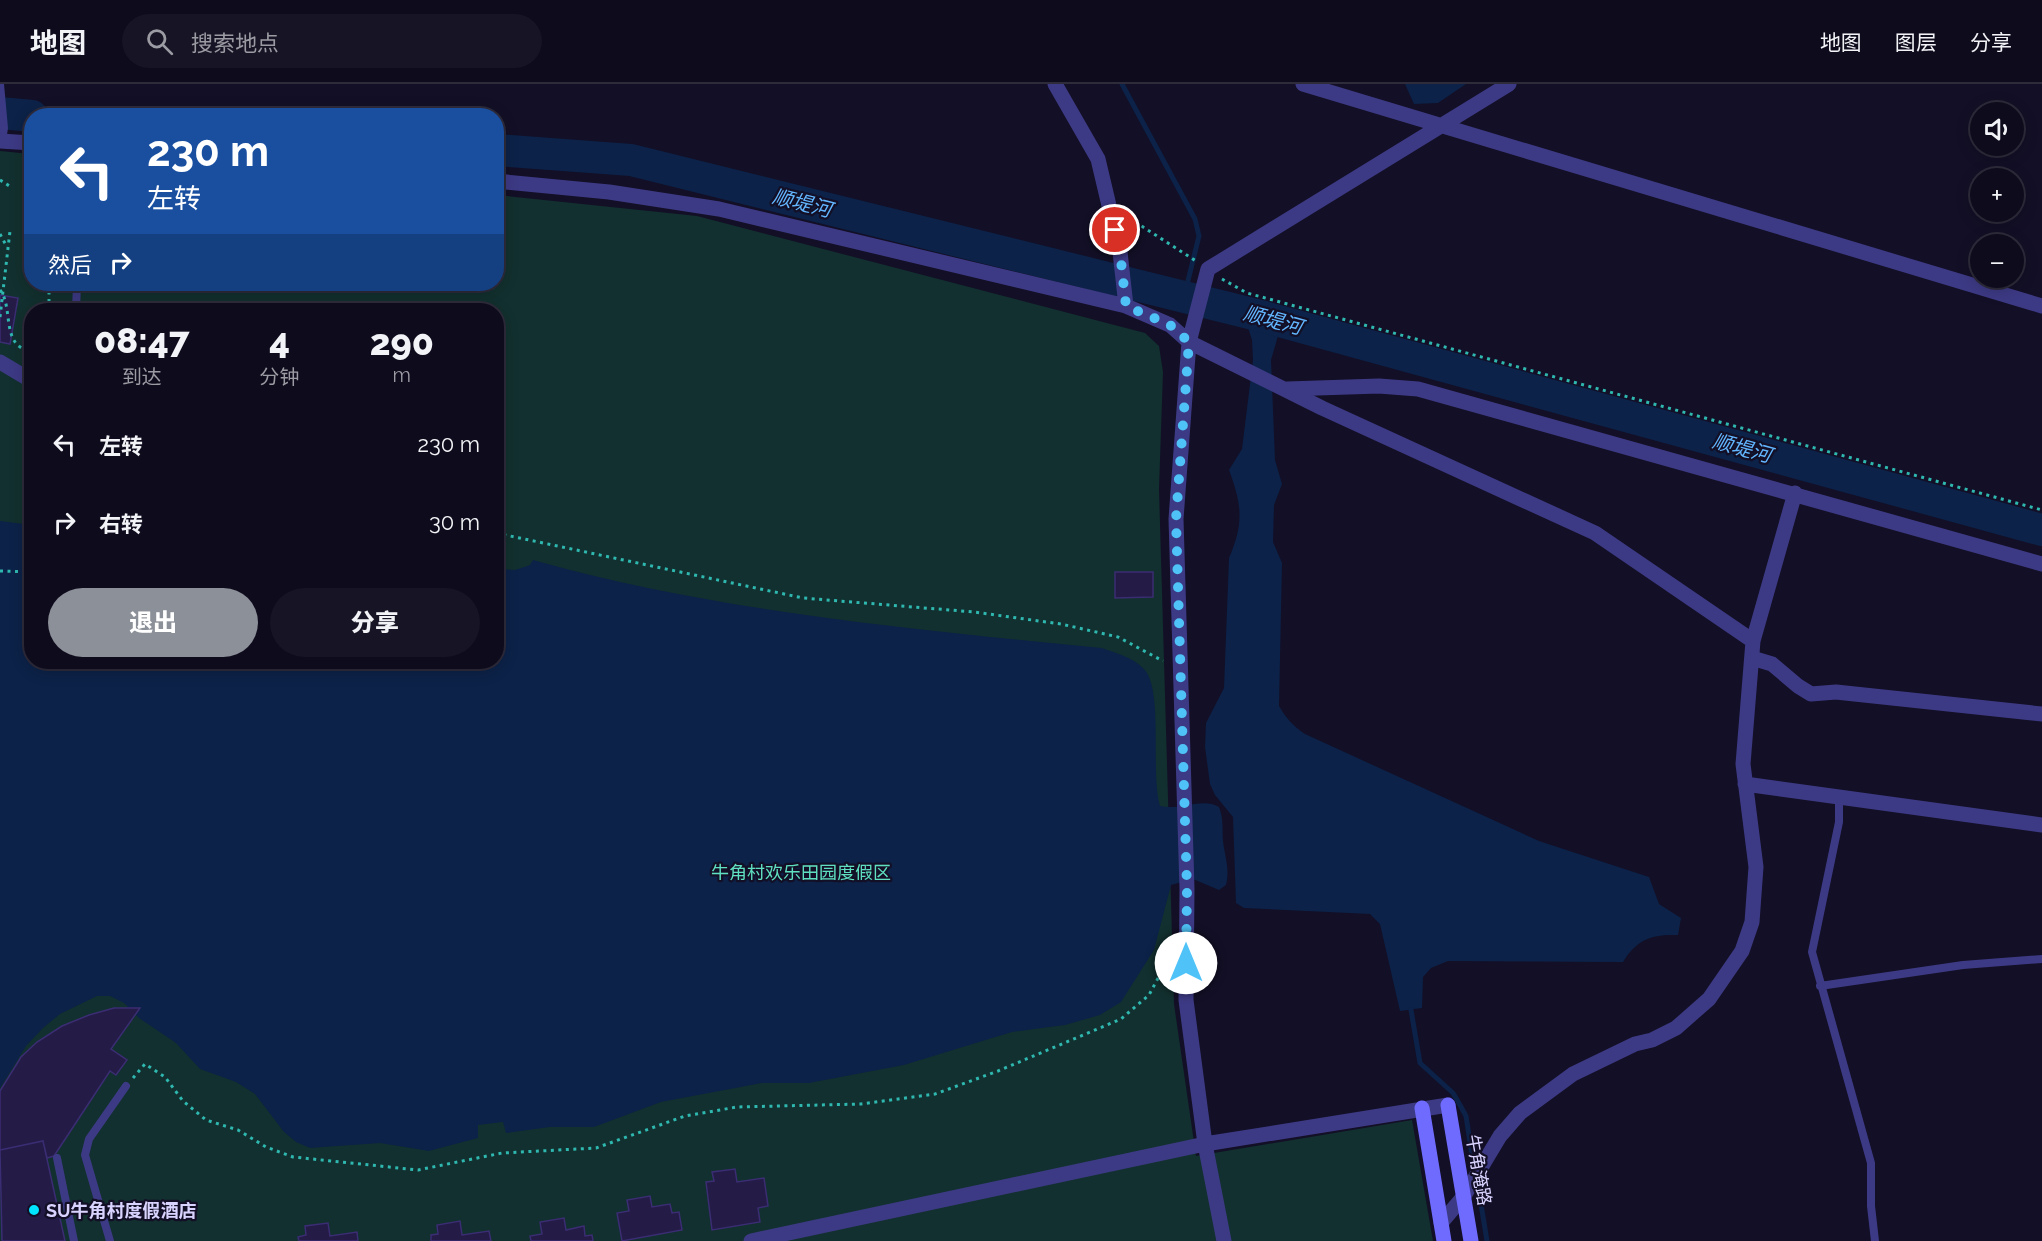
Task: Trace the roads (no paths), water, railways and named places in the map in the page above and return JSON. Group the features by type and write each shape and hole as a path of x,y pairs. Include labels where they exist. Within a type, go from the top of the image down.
{"street":[{"path":"1055,84 1098,159 1120,252 1126,305"},
{"path":"1303,84 2042,306"},
{"path":"1224,1241 1205,1144 1186,1000 1187,889 1176,519 1189,342 1193,325 1208,269 1509,84"},
{"path":"2,136 24,141"},
{"path":"504,182 609,192 719,209 1126,305 1170,325 1189,342 1284,389 1595,533 1753,641"},
{"path":"0,362 24,376"},
{"path":"1284,389 1379,386 1418,389 2042,564"},
{"path":"1441,1223 1464,1196 1500,1136 1520,1113 1573,1074 1635,1044 1652,1040 1676,1028 1709,999 1742,951 1752,922 1756,867 1743,765 1753,641 1795,493"},
{"path":"1752,658 1772,664 1797,686 1812,694 1836,692 2042,714"},
{"path":"1745,784 2042,825"},
{"name":"牛角淹路","path":"1422,1108 1448,1105 1471,1241"},
{"path":"751,1241 1205,1144 1422,1108 1444,1241"}],"lane":[{"path":"0,84 2,136"},
{"path":"1839,796 1839,822 1812,952 1871,1163 1871,1206 1875,1241"},
{"path":"1820,986 1963,965 2042,959"},
{"path":"110,1241 85,1155 89,1139 126,1086"},
{"path":"57,1158 74,1241"}],"water":[{"path":"1405,84 1466,84 1438,103 1414,104"},
{"path":"1243,312 1282,322 1271,360 1275,460 1282,484 1274,505 1273,542 1282,563 1279,706 1284,714 1305,734 1539,841 1649,877 1659,904 1681,918 1678,935 1653,937 1646,940 1634,948 1623,962 1448,961 1431,968 1423,977 1422,1008 1400,1011 1380,924 1370,914 1244,908 1236,903 1233,817 1215,795 1210,784 1205,747 1206,723 1224,688 1229,558 1237,534 1240,514 1237,494 1229,470 1242,449 1253,360 1252,340"},
{"path":"0,521 24,524 24,669 504,669 504,569 515,570 530,565 533,560 603,578 744,606 887,626 1102,648 1135,662 1144,669 1150,680 1154,694 1156,773 1160,806 1212,804 1219,807 1222,820 1227,868 1226,885 1219,890 1193,879 1171,885 1154,950 1121,1002 1100,1015 1065,1025 1012,1032 904,1065 809,1083 762,1083 661,1102 594,1127 550,1127 506,1133 503,1122 478,1125 478,1138 429,1151 380,1143 310,1148 296,1142 284,1132 255,1094 236,1082 200,1069 176,1043 139,1018 124,1003 110,996 97,996 60,1014 43,1028 26,1046 0,1088"}],"waterway":[{"path":"1122,84 1195,219 1199,236 1184,297"},
{"name":"顺堤河","path":"0,113 24,115"},
{"name":"顺堤河","path":"504,151 631,160 1261,316 2042,530"},
{"path":"1411,1010 1420,1063 1453,1093 1460,1105 1466,1116 1472,1155"},
{"path":"1480,1198 1487,1241"}],"place":[{"name":"SU牛角村度假酒店","path":"34,1210"}],"park label":[{"name":"牛角村欢乐田园度假区","path":"801,872"}]}
